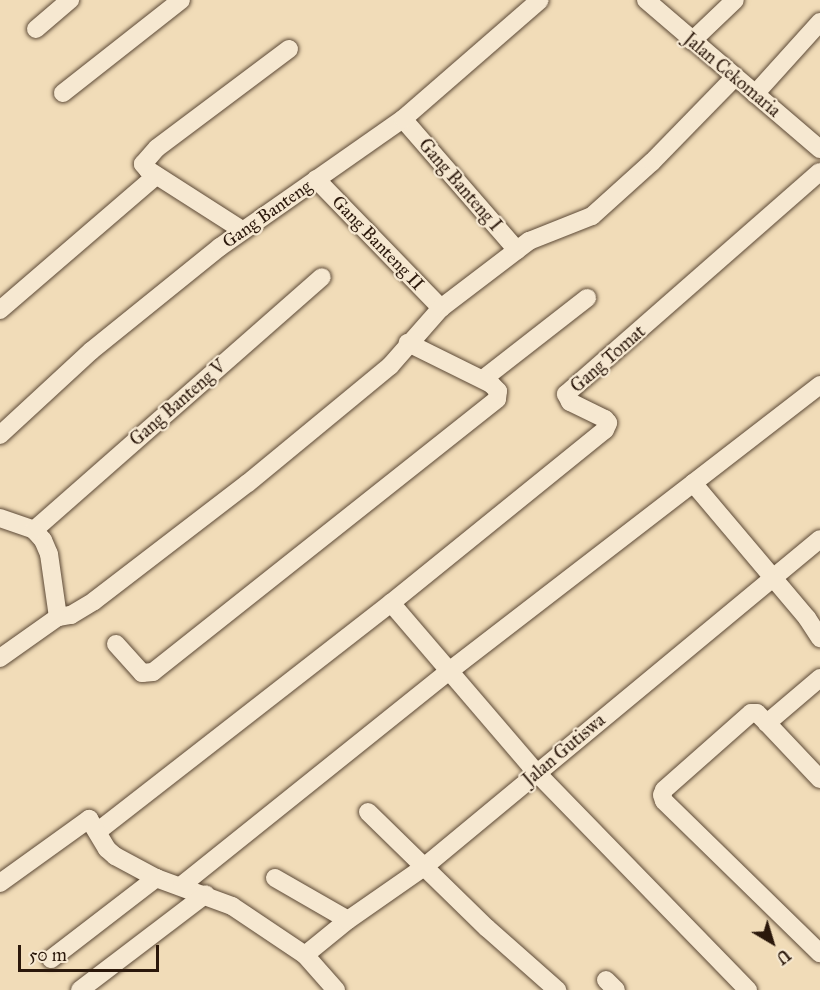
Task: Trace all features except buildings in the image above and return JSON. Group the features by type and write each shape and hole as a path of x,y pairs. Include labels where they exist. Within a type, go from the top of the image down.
{"street":[{"path":"36,29 70,0"},
{"path":"63,93 181,0"},
{"name":"Gang Banteng","path":"0,435 91,351 242,230 403,119 540,0"},
{"name":"Jalan Cekomaria","path":"646,0 755,94 816,139"},
{"path":"692,41 735,0"},
{"path":"755,94 820,22"},
{"path":"242,230 156,176 144,166 151,153 289,49"},
{"path":"0,658 58,617 70,615 94,601 248,483 390,366 441,308 529,241 592,216 652,162 735,77"},
{"name":"Gang Banteng I","path":"403,119 517,250"},
{"name":"Gang Tomat","path":"391,603 606,430 608,423 605,419 568,400 566,397 568,392 820,172"},
{"path":"0,310 156,176"},
{"name":"Gang Banteng II","path":"316,179 441,308"},
{"name":"Gang Banteng V","path":"34,530 322,277"},
{"path":"483,379 587,298"},
{"path":"116,644 142,673 153,672 497,399 498,391 483,379 408,343"},
{"path":"182,885 448,672 820,385"},
{"path":"693,483 807,618 820,638"},
{"path":"0,518 34,530 46,545 58,617"},
{"name":"Jalan Gutiswa","path":"305,955 348,920 424,867 820,539"},
{"path":"98,831 391,603 536,772 748,990"},
{"path":"767,723 820,678"},
{"path":"820,779 757,713 751,713 664,790 662,795 664,801 820,953"},
{"path":"368,812 557,990"},
{"path":"0,883 86,819 98,831 108,849 115,856 156,878 182,885 232,906 305,955 336,990"},
{"path":"51,959 156,878"},
{"path":"275,878 348,920"},
{"path":"80,990 206,894"}]}
